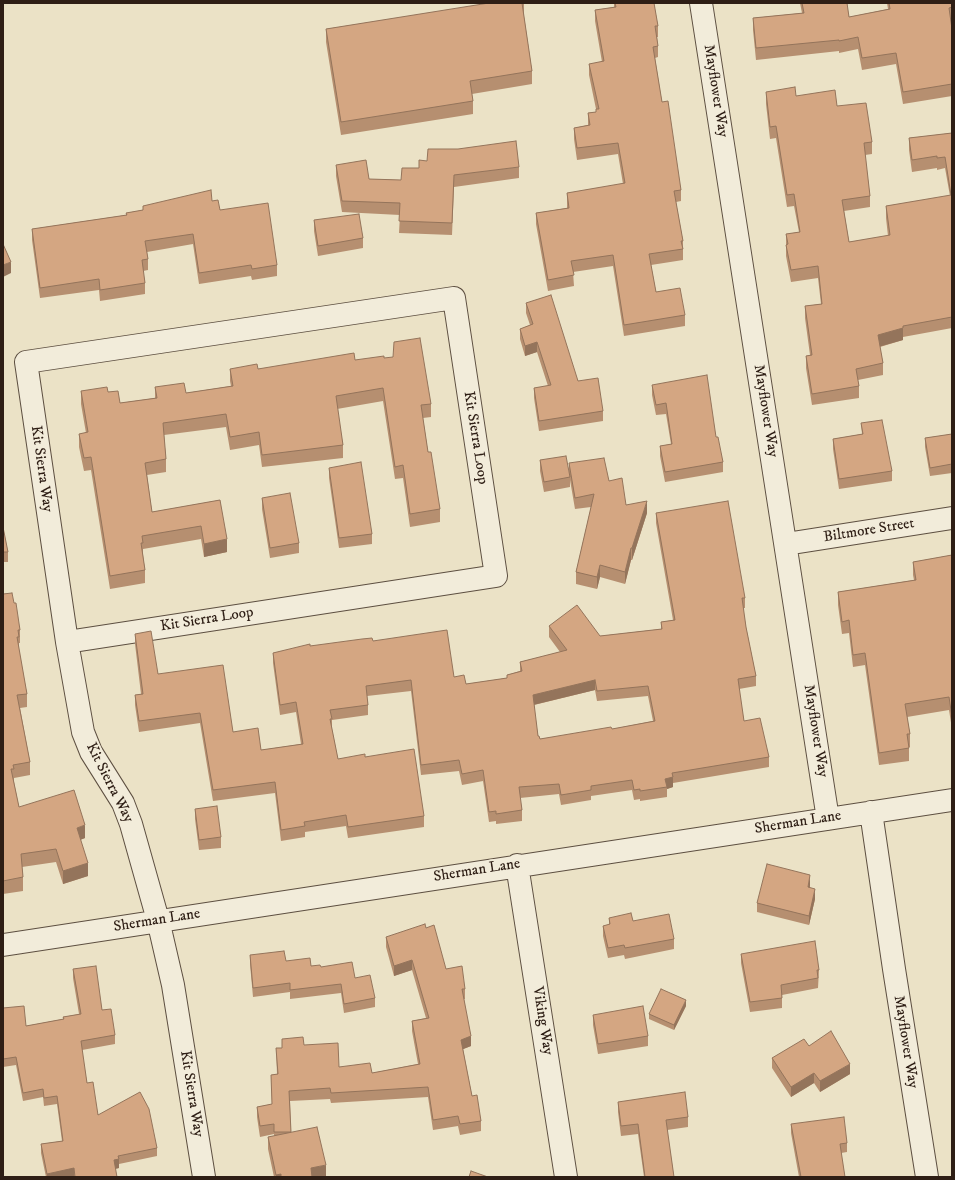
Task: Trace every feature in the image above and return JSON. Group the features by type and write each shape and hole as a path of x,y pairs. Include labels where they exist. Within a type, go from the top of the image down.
{"street":[{"name":"Mayflower Way","path":"701,3 828,819"},
{"name":"Kit Sierra Loop","path":"26,362 454,298 495,568 496,576 67,642"},
{"name":"Kit Sierra Way","path":"26,362 67,642 83,732 91,752 123,803 131,824 158,920 174,985 204,1177"},
{"name":"Biltmore Street","path":"786,544 952,518"},
{"name":"Sherman Lane","path":"3,945 517,865 952,800"},
{"name":"Mayflower Way","path":"871,812 927,1177"},
{"name":"Viking Way","path":"517,865 566,1177"}],"building":[{"path":"489,3 522,3 532,71 470,81 473,101 341,122 326,29"},
{"path":"615,3 654,3 658,26 655,26 658,46 653,47 662,102 668,101 681,190 674,191 683,241 681,241 683,249 649,254 656,292 680,288 685,315 624,325 613,255 571,261 574,275 548,280 536,213 569,208 567,193 625,183 618,143 577,148 574,128 590,125 588,113 596,112 596,109 599,109 589,64 604,61 595,10 616,7"},
{"path":"802,3 847,3 849,17 890,9 889,3 952,3 952,7 949,8 952,29 952,84 903,92 896,53 862,58 858,37 839,41 756,48 753,18 804,13"},
{"path":"795,87 796,96 835,90 837,106 866,103 872,142 864,143 870,196 842,200 849,242 890,235 886,206 951,195 945,157 937,158 937,156 912,160 909,138 952,133 952,317 903,326 903,328 878,335 883,363 856,369 859,386 812,394 806,356 812,355 805,306 822,304 818,266 791,270 786,245 788,244 786,234 800,232 794,194 787,195 776,126 770,127 766,92"},
{"path":"516,141 519,167 454,175 452,223 399,221 400,203 342,201 336,165 366,160 369,179 401,180 402,168 419,168 419,160 427,161 428,149 458,149"},
{"path":"211,190 212,201 218,200 220,210 268,203 277,265 252,269 251,265 199,273 193,234 145,241 148,259 142,260 145,283 100,290 99,279 40,288 32,229 127,215 126,213 143,210 143,206"},
{"path":"359,214 363,238 318,246 314,220"},
{"path":"3,244 11,262 3,265"},
{"path":"551,295 578,381 598,378 603,411 539,421 534,388 551,385 537,342 525,346 520,329 533,324 526,303"},
{"path":"420,338 431,404 421,405 428,452 431,452 440,509 410,514 403,465 395,467 383,388 336,396 343,445 262,455 259,432 230,437 226,414 163,423 166,459 145,463 152,512 220,500 227,539 204,544 201,526 142,536 143,543 141,543 145,570 110,576 91,457 84,458 79,434 88,432 81,391 107,387 108,392 118,391 120,403 157,398 155,387 184,383 186,393 233,386 230,369 257,364 258,369 354,353 355,360 384,356 384,358 393,357 394,342"},
{"path":"707,375 716,437 718,437 723,462 665,472 660,446 672,444 666,403 656,405 652,385"},
{"path":"882,420 892,471 839,479 833,439 863,434 861,423"},
{"path":"952,434 952,464 930,468 925,438"},
{"path":"566,456 570,477 544,482 540,460"},
{"path":"604,458 609,481 622,478 626,505 647,501 631,548 625,572 600,565 597,577 576,572 594,494 575,498 569,463"},
{"path":"361,462 372,534 339,538 329,468"},
{"path":"290,493 299,543 270,548 262,498"},
{"path":"728,501 745,598 742,598 746,627 756,676 738,679 744,721 760,718 769,757 672,773 673,777 665,779 667,787 640,791 640,789 634,790 632,780 591,786 591,790 561,795 559,784 519,787 522,810 496,814 496,811 489,812 483,770 462,774 459,760 421,765 411,680 366,686 368,705 330,710 332,719 330,719 338,759 365,754 365,757 414,749 424,816 348,827 346,815 304,822 305,826 281,830 275,782 213,790 200,713 139,721 135,695 143,694 135,634 151,631 158,674 223,665 233,732 258,728 261,750 303,744 296,702 280,705 273,653 310,644 310,646 372,638 373,641 447,630 454,677 464,675 466,684 507,678 507,675 522,671 520,662 567,650 549,626 577,605 600,636 662,629 661,622 675,620 656,513","holes":["595,680 597,691 648,686 655,721 612,729 611,727 540,739 538,736 533,695"]},
{"path":"3,527 8,552 3,552"},
{"path":"952,555 952,717 949,697 905,704 910,734 907,734 909,748 879,753 865,653 853,655 849,620 842,622 838,592 916,580 913,562"},
{"path":"12,593 14,603 16,603 20,630 18,630 19,637 17,637 27,694 17,695 30,762 13,765 14,769 11,769 19,807 74,790 85,825 77,828 88,863 63,871 56,849 21,854 23,877 3,881 3,594"},
{"path":"217,806 221,837 199,840 195,809"},
{"path":"767,864 810,875 808,887 815,889 809,916 757,903"},
{"path":"631,913 633,921 669,914 674,939 625,948 624,945 608,948 603,926 610,924 609,918"},
{"path":"425,924 426,928 434,925 446,969 462,966 465,989 462,989 471,1036 461,1040 472,1096 477,1095 481,1121 460,1124 458,1116 433,1120 428,1087 331,1093 330,1088 289,1091 291,1132 274,1132 274,1124 260,1126 257,1107 272,1104 271,1075 278,1074 276,1048 282,1048 282,1039 303,1037 304,1045 338,1043 339,1067 370,1063 372,1073 420,1064 412,1021 429,1018 412,960 394,966 386,937"},
{"path":"815,941 819,970 817,970 818,978 781,985 782,998 750,1002 741,954"},
{"path":"284,951 286,961 310,958 311,966 320,965 321,967 352,962 355,978 370,975 375,998 344,1004 341,984 290,990 290,983 253,988 250,955"},
{"path":"96,966 102,1010 111,1009 115,1035 81,1041 87,1083 93,1082 98,1115 140,1092 149,1109 157,1148 118,1156 119,1159 114,1160 117,1177 75,1177 74,1168 47,1174 41,1144 63,1141 57,1096 44,1098 43,1089 23,1093 16,1057 3,1059 3,1008 24,1006 26,1026 64,1019 63,1017 81,1014 73,969"},
{"path":"661,989 686,1000 674,1025 649,1014"},
{"path":"643,1006 648,1036 598,1044 593,1015"},
{"path":"831,1031 850,1064 820,1081 814,1073 791,1087 772,1058 804,1039 809,1046"},
{"path":"685,1092 688,1117 666,1120 674,1177 645,1177 638,1124 621,1126 618,1102"},
{"path":"844,1117 847,1143 840,1144 845,1177 801,1177 791,1124"},
{"path":"317,1127 326,1165 311,1168 312,1177 281,1177 281,1174 276,1175 268,1137"},
{"path":"471,1171 488,1177 469,1177"}]}
